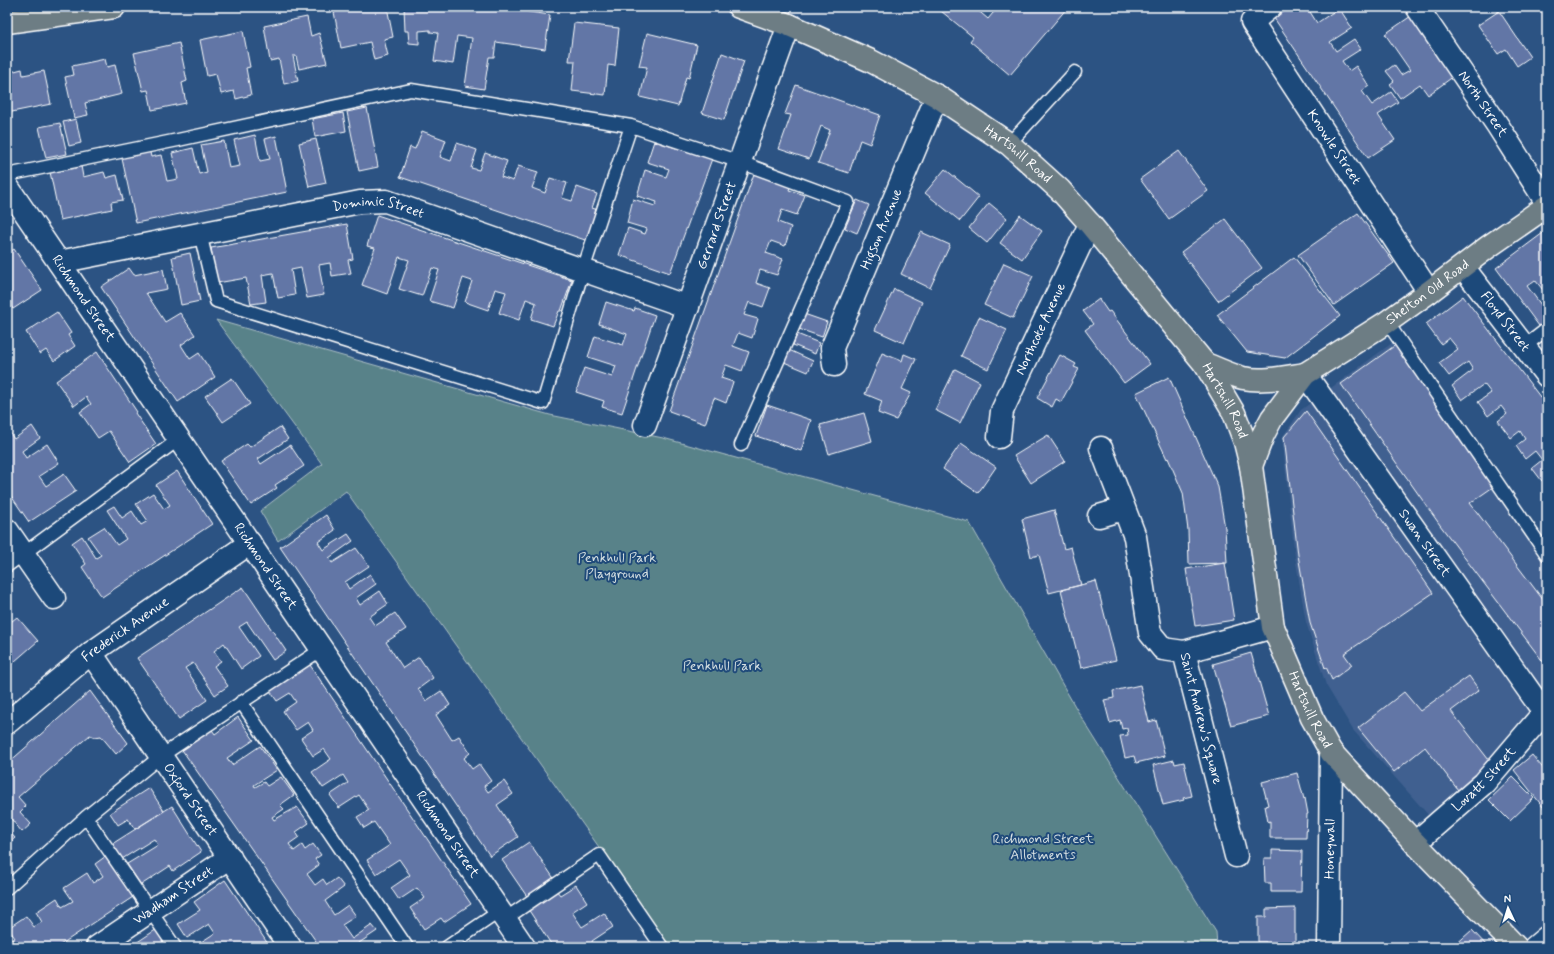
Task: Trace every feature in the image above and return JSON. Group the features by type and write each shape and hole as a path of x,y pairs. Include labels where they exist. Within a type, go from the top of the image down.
{"main road":[{"path":"7,22 114,7"},
{"name":"Hartshill Road","path":"739,7 789,25 871,61 938,96 1010,144 1060,190 1090,224 1204,364 1234,413 1245,442 1251,466 1273,627 1312,718 1331,752 1415,843 1516,947"},
{"name":"Shelton Old Road","path":"1251,466 1272,418 1305,374 1387,322 1547,206"},
{"name":"Shelton Old Road","path":"1204,364 1242,378 1277,378 1305,374"}],"street":[{"name":"Knowle Street","path":"1270,7 1252,22 1429,292"},
{"name":"North Street","path":"1417,7 1498,126 1547,202"},
{"name":"Gerrard Street","path":"645,425 789,25"},
{"name":"Higson Avenue","path":"834,365 832,348 938,96"},
{"name":"Richmond Street","path":"7,186 524,947"},
{"name":"Dominic Street","path":"59,262 360,202 386,201 688,307"},
{"name":"Northcote Avenue","path":"999,437 1002,411 1090,224"},
{"name":"Floyd Street","path":"1463,267 1547,376"},
{"name":"Swan Street","path":"1305,374 1545,710"},
{"name":"Saint Andrew's Square","path":"1101,448 1134,537 1150,633 1163,649 1184,652 1236,856"},
{"path":"1100,516 1123,509"},
{"path":"7,530 15,560 54,598"},
{"name":"Frederick Avenue","path":"7,723 91,653 250,543"},
{"path":"1184,652 1273,627"},
{"name":"Oxford Street","path":"91,653 290,947"},
{"name":"Lovatt Street","path":"1415,843 1484,783 1545,710"},
{"name":"Honeywall","path":"1329,947 1331,752"},
{"name":"Wadham Street","path":"97,947 230,857"},
{"path":"1535,947 1547,937"}],"lane":[{"path":"1010,144 1075,72"},
{"path":"7,174 178,140 411,90 631,126 740,162 848,202 741,445"},
{"path":"200,233 216,301 543,403 583,270 631,126"},
{"path":"1387,322 1547,555"},
{"path":"1525,346 1547,330"},
{"path":"15,560 179,439"},
{"path":"7,888 86,817 161,756 322,649"},
{"path":"241,702 407,947"},
{"path":"86,817 175,947"},
{"path":"447,947 599,855 665,946"}],"shaded area":[{"path":"1399,338 1547,551 1547,702 1500,762 1431,818 1353,730 1326,685 1306,622 1295,556 1282,438 1301,410"}],"green space":[{"name":"Penkhull Park","path":"216,320 550,415 663,438 969,522 1080,715 1216,932 1217,947 670,947 346,491 278,541 260,511 322,464"}],"building":[{"path":"360,7 387,7 393,37 384,39 388,56 374,60 370,42 341,48 334,12"},
{"path":"404,7 496,7 550,15 545,49 496,42 494,57 489,57 484,89 465,86 472,38 457,36 453,64 434,61 438,33 430,32 430,30 419,31 419,44 409,43 408,31 405,31"},
{"path":"936,7 974,7 988,19 998,7 1068,7 1010,75 970,41 973,37"},
{"path":"1291,7 1307,7 1317,23 1339,8 1352,28 1330,42 1336,51 1354,39 1361,49 1342,61 1349,71 1356,66 1369,86 1362,91 1372,105 1391,92 1398,102 1378,115 1395,140 1368,158 1274,18"},
{"path":"1499,11 1530,57 1517,66 1506,49 1498,54 1478,25"},
{"path":"1411,16 1454,76 1428,95 1420,84 1400,98 1390,84 1394,81 1386,71 1394,65 1401,75 1410,70 1385,34"},
{"path":"307,17 311,36 319,33 327,63 299,69 296,56 293,56 298,81 284,84 279,59 270,61 264,26"},
{"path":"574,23 619,28 615,66 608,65 605,95 572,91 575,61 569,61"},
{"path":"243,31 250,67 246,68 251,95 236,99 234,91 221,94 216,74 207,76 200,40"},
{"path":"647,33 697,45 689,78 686,77 678,106 640,97 647,67 639,66"},
{"path":"179,43 187,81 182,83 186,103 152,110 148,90 143,91 134,53"},
{"path":"722,53 744,61 724,120 702,113"},
{"path":"105,59 107,67 115,65 122,94 85,103 88,115 74,118 65,77 74,75 72,66"},
{"path":"22,69 23,75 44,71 51,104 7,113 7,73"},
{"path":"796,85 880,115 870,144 860,140 849,173 818,163 830,130 821,126 809,159 779,149 791,115 785,114"},
{"path":"367,108 378,167 359,171 347,112"},
{"path":"343,113 346,131 315,137 312,119"},
{"path":"76,119 81,143 69,146 63,122"},
{"path":"60,123 67,154 46,158 39,127"},
{"path":"422,131 446,140 440,157 451,161 457,143 477,150 471,168 479,170 485,153 507,161 501,177 513,181 518,166 538,172 532,188 545,193 550,178 567,183 562,198 572,201 577,187 597,194 592,208 598,210 588,241 400,177 410,147 415,149"},
{"path":"255,135 260,161 270,159 265,139 276,136 287,192 136,223 121,154 149,148 151,157 161,155 167,181 178,179 172,153 193,148 199,174 207,172 201,145 224,141 229,168 240,166 234,140"},
{"path":"316,139 326,183 309,187 299,143"},
{"path":"654,141 676,148 678,144 713,156 670,273 619,255 628,228 645,234 647,229 627,223 633,199 655,206 657,202 637,196 645,170 666,177 669,169 647,162"},
{"path":"1179,151 1208,191 1169,219 1140,179"},
{"path":"81,166 83,177 104,172 106,178 117,175 123,200 111,202 112,209 60,220 50,172"},
{"path":"945,169 979,197 960,221 925,193"},
{"path":"755,171 791,184 789,190 805,195 797,215 782,210 778,222 791,227 785,246 771,241 766,253 783,259 777,275 760,270 756,283 770,288 763,307 749,302 744,315 758,319 752,338 738,333 733,346 749,352 742,371 726,365 721,378 733,382 726,403 714,398 705,424 669,411"},
{"path":"857,200 869,205 857,233 845,228"},
{"path":"989,203 1007,218 987,243 969,228"},
{"path":"1358,213 1394,263 1334,305 1298,255"},
{"path":"377,215 572,280 561,311 559,311 553,326 531,319 536,303 526,299 519,320 499,313 506,292 495,289 488,310 465,302 472,281 463,278 453,308 429,301 439,270 432,268 422,296 399,289 409,260 399,257 387,294 362,285 375,248 367,246"},
{"path":"1020,215 1042,231 1022,259 1000,243"},
{"path":"1225,219 1262,268 1218,301 1181,252"},
{"path":"347,224 353,259 348,260 351,273 332,276 330,263 319,265 324,295 307,298 301,268 291,270 295,295 278,298 273,273 262,275 266,302 251,304 246,278 217,283 211,248"},
{"path":"1547,230 1547,295 1535,280 1527,286 1547,313 1547,321 1539,326 1496,268"},
{"path":"921,232 950,245 930,288 901,274"},
{"path":"14,249 42,290 13,309 7,301 7,254"},
{"path":"190,253 200,301 181,305 172,257"},
{"path":"1294,257 1340,316 1285,358 1247,352 1217,315"},
{"path":"1004,263 1033,276 1013,318 984,305"},
{"path":"129,268 134,275 163,269 167,289 146,293 165,322 180,313 195,335 181,345 190,359 199,353 215,377 178,402 101,287"},
{"path":"894,289 922,302 904,343 875,330"},
{"path":"1463,296 1547,406 1547,478 1542,481 1532,468 1542,460 1535,451 1525,459 1516,446 1525,439 1520,431 1511,438 1498,421 1507,414 1501,406 1488,416 1478,402 1491,393 1484,384 1462,400 1452,386 1473,370 1468,362 1449,376 1439,363 1458,349 1449,338 1441,344 1426,324"},
{"path":"1099,299 1108,312 1110,311 1150,364 1124,383 1085,330 1093,324 1083,311"},
{"path":"606,302 634,311 635,308 655,315 622,413 602,407 604,401 576,392 584,368 612,377 616,366 588,357 595,336 623,345 627,334 599,324"},
{"path":"57,312 71,333 68,335 75,346 54,361 46,350 40,354 26,332"},
{"path":"804,314 827,322 822,337 799,329"},
{"path":"979,317 1007,330 988,369 961,356"},
{"path":"797,334 819,343 815,354 793,345"},
{"path":"1397,344 1496,485 1470,503 1547,605 1547,667 1440,525 1341,384"},
{"path":"789,350 813,361 808,372 784,362"},
{"path":"97,352 137,412 135,413 156,444 130,462 109,431 98,438 80,412 91,404 86,397 74,406 56,381"},
{"path":"882,353 902,361 904,354 916,359 902,389 911,393 896,420 878,413 882,401 865,394"},
{"path":"1060,355 1076,364 1074,367 1079,369 1061,402 1056,399 1052,407 1037,398"},
{"path":"955,369 980,382 960,423 935,410"},
{"path":"1169,377 1218,487 1225,528 1227,563 1189,564 1188,530 1183,493 1168,458 1167,459 1136,393"},
{"path":"232,378 250,404 223,422 205,396"},
{"path":"767,405 811,420 801,451 756,436"},
{"path":"1306,411 1433,593 1344,654 1352,665 1332,680 1326,667 1325,668 1310,623 1298,555 1284,437"},
{"path":"864,413 872,441 829,454 820,425"},
{"path":"32,426 40,438 22,451 26,458 47,444 59,463 39,476 46,486 64,474 76,491 29,522 7,490 7,429 14,439"},
{"path":"280,427 288,439 258,459 261,464 290,445 304,466 275,485 277,488 251,505 221,461 247,444 250,447"},
{"path":"1048,435 1065,461 1031,483 1014,456"},
{"path":"961,443 996,467 978,493 943,469"},
{"path":"177,471 212,524 102,597 82,567 86,564 72,543 82,536 96,558 101,555 88,537 104,527 117,545 126,539 107,510 114,506 122,518 132,511 141,525 148,521 136,504 153,493 164,509 170,505 156,485"},
{"path":"1054,510 1064,549 1071,547 1081,585 1049,593 1039,555 1031,557 1022,519"},
{"path":"326,515 335,530 318,542 323,550 348,534 353,541 329,558 332,563 356,548 369,566 345,582 349,589 370,574 376,584 356,598 360,605 380,591 388,604 369,617 375,626 395,613 406,629 386,642 403,668 419,657 433,678 418,689 426,701 441,691 450,705 436,715 452,740 459,736 470,753 464,758 472,769 479,764 491,781 484,786 488,792 504,781 513,794 497,805 518,837 490,856 280,547"},
{"path":"1225,563 1234,620 1195,626 1186,569"},
{"path":"1096,581 1116,660 1081,668 1061,590"},
{"path":"243,587 286,651 273,660 247,622 239,627 259,656 241,669 224,643 214,651 221,661 214,666 228,686 215,695 193,663 185,668 207,700 179,719 137,658"},
{"path":"17,617 38,641 7,668 7,625"},
{"path":"1251,653 1269,716 1231,726 1213,664"},
{"path":"308,662 471,904 444,922 441,918 424,929 410,908 425,898 417,888 399,900 391,888 410,875 399,859 376,874 367,860 390,845 374,822 364,828 357,817 369,810 359,795 339,808 330,795 348,783 343,775 323,788 312,772 331,759 324,749 313,756 301,738 313,730 308,722 296,730 283,711 296,702 290,693 277,701 268,688"},
{"path":"1469,676 1479,690 1451,711 1492,764 1458,790 1425,747 1394,772 1358,728 1404,692 1420,711"},
{"path":"1140,685 1149,722 1156,720 1165,756 1136,763 1134,756 1125,758 1120,736 1128,735 1127,728 1122,729 1120,720 1110,723 1104,700 1114,698 1113,691"},
{"path":"90,691 128,743 116,754 101,736 95,737 90,735 18,797 26,806 20,812 31,824 22,832 7,814 7,764"},
{"path":"238,717 254,740 227,758 232,765 260,746 277,770 254,785 255,787 264,782 267,786 281,777 294,795 280,805 284,809 272,817 274,820 297,807 309,823 296,832 299,837 289,844 294,851 302,845 305,850 313,844 321,855 315,859 319,865 307,874 315,885 323,879 327,885 337,878 344,887 325,901 334,915 348,905 356,916 342,925 352,939 372,925 377,931 356,945 358,947 320,947 180,747 210,727 215,734"},
{"path":"1532,755 1547,773 1547,812 1514,770"},
{"path":"1174,760 1175,764 1184,762 1192,796 1183,798 1184,800 1163,805 1153,765"},
{"path":"1297,773 1304,799 1305,798 1308,814 1306,838 1270,838 1270,821 1268,822 1265,806 1268,805 1262,782"},
{"path":"1513,777 1534,798 1510,821 1489,800"},
{"path":"149,788 164,811 135,829 128,819 118,825 110,813"},
{"path":"172,806 201,852 173,871 170,866 141,885 127,864 158,845 154,839 122,859 112,844"},
{"path":"7,829 15,838 7,845"},
{"path":"529,842 555,880 528,898 502,860"},
{"path":"7,845 12,852 7,856"},
{"path":"1272,850 1302,851 1301,892 1271,892 1271,883 1265,883 1264,858 1272,858"},
{"path":"106,856 133,897 57,947 7,947 7,943 15,938 8,928 26,916 34,927 42,922 36,912 57,898 62,907 73,901 64,888 87,873 93,883 103,876 95,864"},
{"path":"225,880 270,947 200,947 198,944 215,933 209,924 187,938 178,924 200,910 194,902"},
{"path":"576,885 587,902 572,912 582,927 604,913 613,927 592,941 594,947 553,947 528,909 556,890 560,895"},
{"path":"1295,908 1295,947 1266,947 1266,942 1258,942 1258,917 1266,917 1266,909"},
{"path":"157,929 169,947 134,947 133,945"},
{"path":"1472,930 1488,947 1453,947"}],"park label":[{"name":"Penkhull Park Playground","path":"617,566"},
{"name":"Richmond Street Allotments","path":"1043,848"}]}
